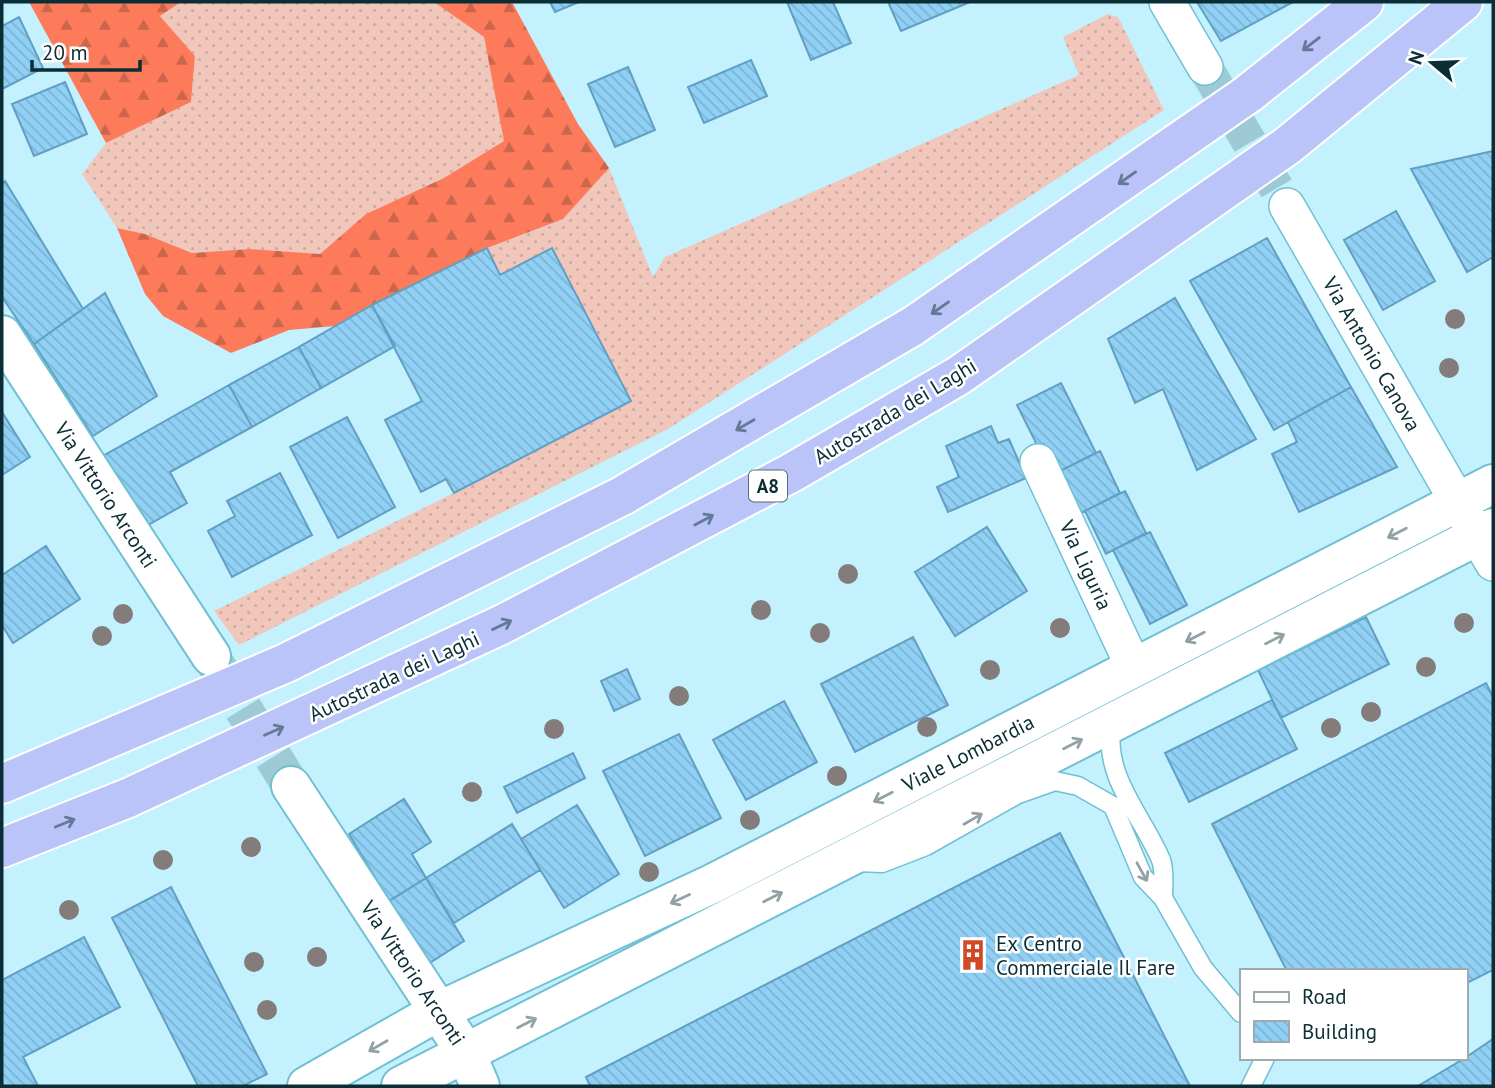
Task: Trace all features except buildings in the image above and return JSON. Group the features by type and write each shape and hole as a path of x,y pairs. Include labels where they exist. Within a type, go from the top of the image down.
{"highway":[{"path":"2,784 286,663 622,496 914,326 1248,94 1364,2"},
{"name":"Autostrada dei Laghi","path":"2,848 128,798 503,624 803,466 958,376 1287,146 1463,2"}],"main road":[{"name":"Via Vittorio Arconti","path":"7,356 211,656"},
{"name":"Viale Lombardia","path":"307,1086 437,1012 712,884 1493,484"},
{"name":"Viale Lombardia","path":"401,1086 473,1070 842,862 1112,723 1488,542"},
{"name":"Via Vittorio Arconti","path":"291,786 473,1070"}],"street":[{"path":"1167,2 1205,67"},
{"name":"Via Antonio Canova","path":"1287,206 1457,501 1488,542"},
{"name":"Via Liguria","path":"1038,463 1134,668"}],"lane":[{"path":"1112,723 1110,755 1130,805 1162,862 1163,898"},
{"path":"842,862 882,863 926,846 1018,794 1055,780 1078,786 1113,806 1143,877 1163,898 1203,968 1240,1012"},
{"path":"1251,1086 1264,1060"}],"shaded area":[{"path":"181,2 434,2 484,37 505,141 444,178 366,214 320,254 249,249 192,253 145,234 117,228 82,174 106,143 191,102 195,56 160,16"},
{"path":"1108,14 1118,17 1164,110 668,429 239,645 214,611 454,493 631,401 552,248 500,275 487,248 563,219 609,168 653,277 665,257 1079,75 1063,37"}],"green space":[{"path":"29,2 181,2 160,16 195,56 191,102 106,143"},
{"path":"434,2 512,2 578,124 609,168 563,219 487,248 335,326 289,330 231,353 163,316 145,294 117,228 145,234 192,253 249,249 320,254 366,214 444,178 504,141 484,37"}],"tunnel":[{"path":"1205,67 1287,206"},
{"path":"213,660 291,786"}],"place":[{"name":"Ex Centro Commerciale Il Fare","path":"973,955"}]}
